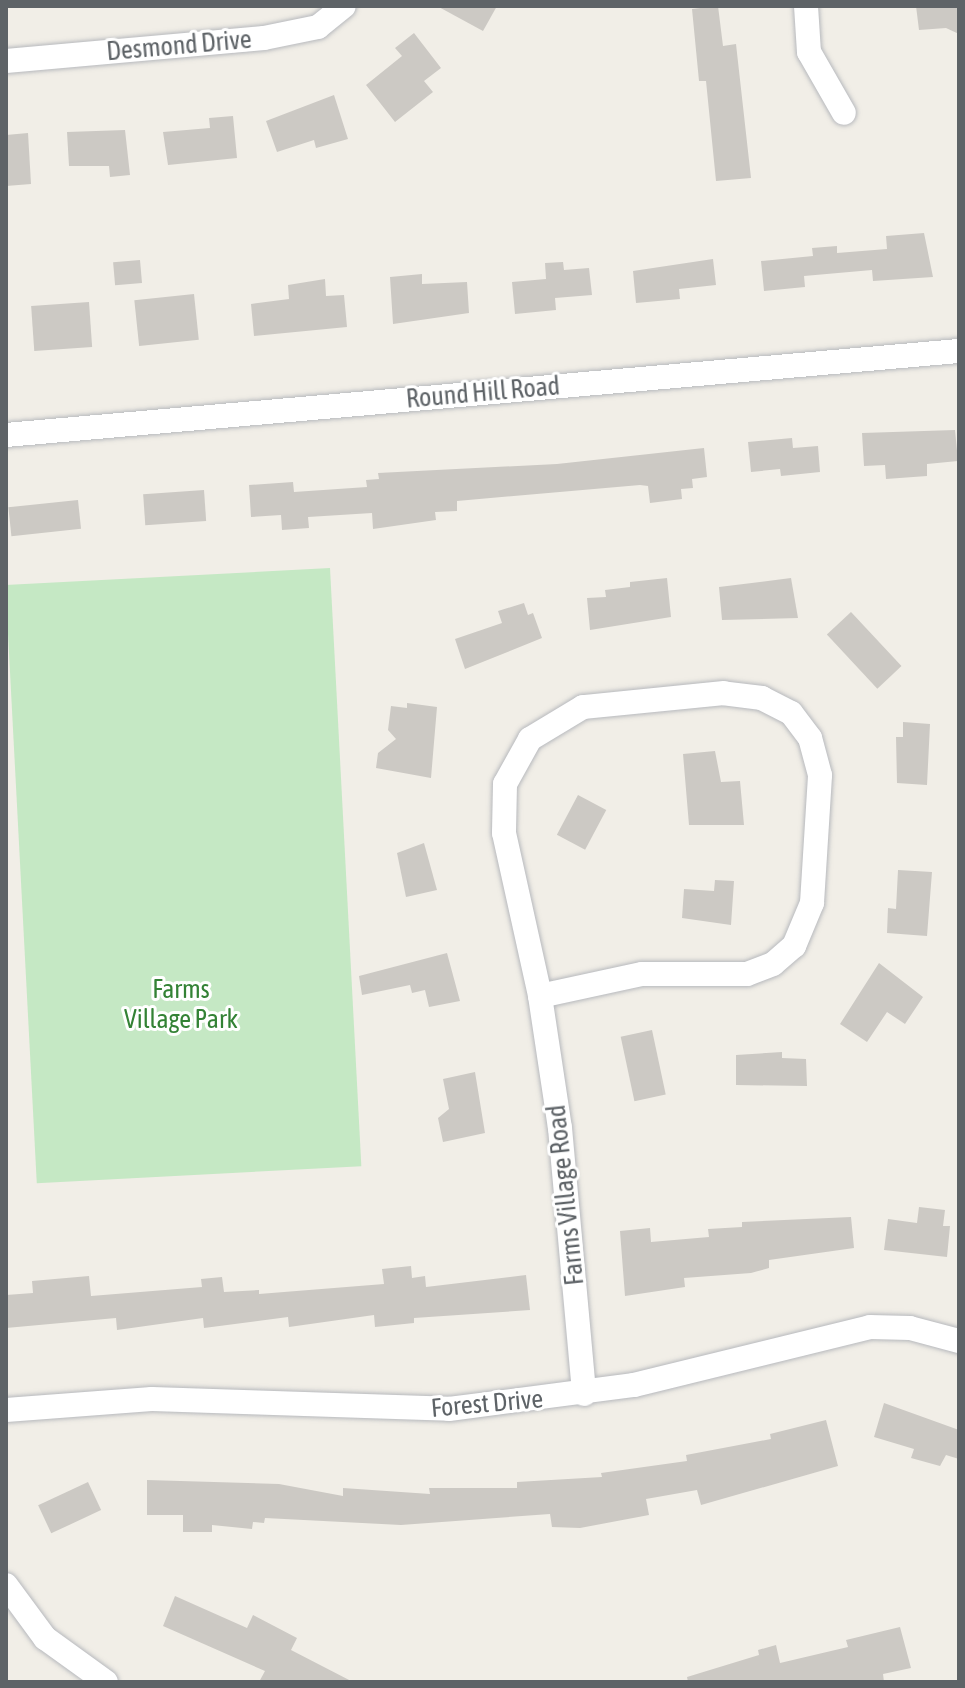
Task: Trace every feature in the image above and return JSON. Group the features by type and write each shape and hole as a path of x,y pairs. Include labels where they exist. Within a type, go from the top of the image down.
{"street":[{"name":"Desmond Drive","path":"6,61 264,38 318,27 344,6"},
{"path":"806,6 809,52 844,113"},
{"name":"Round Hill Road","path":"6,435 959,351"},
{"name":"Farms Village Road","path":"540,996 642,974 747,974 773,964 794,946 812,908 820,782 813,745 791,713 762,698 724,693 627,700 576,709 530,739 508,777 502,812 540,996 566,1174 584,1394"},
{"name":"Forest Drive","path":"6,1410 195,1399 406,1411 584,1394 682,1376 870,1327 918,1329 959,1341"},
{"path":"6,1585 45,1638 106,1682"}],"green space":[{"name":"Farms Village Park","path":"330,568 361,1166 37,1183 6,585"}],"building":[{"path":"437,6 497,6 483,31"},
{"path":"718,6 723,46 736,44 751,178 716,181 706,81 699,81 692,9"},
{"path":"916,6 959,6 959,34 946,28 919,30"},
{"path":"414,33 441,68 424,81 433,92 395,122 366,85 402,56 395,48"},
{"path":"334,95 348,139 316,148 314,140 277,152 266,121"},
{"path":"233,116 237,158 168,165 163,132 210,128 209,118"},
{"path":"125,130 130,175 110,177 109,166 69,166 67,132"},
{"path":"28,133 31,184 6,186 6,135"},
{"path":"924,233 933,277 873,281 872,270 804,276 805,287 764,291 761,261 813,256 812,248 837,246 837,253 887,249 886,236"},
{"path":"713,259 716,285 679,289 680,299 636,303 633,271"},
{"path":"140,260 142,283 115,285 113,262"},
{"path":"563,262 564,270 589,268 592,295 555,298 556,310 515,314 512,282 546,279 545,263"},
{"path":"422,274 422,284 467,282 469,313 393,324 390,277"},
{"path":"325,279 326,296 344,295 347,327 254,336 251,304 289,299 288,285"},
{"path":"194,294 199,340 139,346 134,300"},
{"path":"89,302 92,347 34,351 31,306"},
{"path":"955,430 958,461 927,464 927,476 886,479 885,465 864,466 862,433"},
{"path":"792,438 793,448 818,446 820,472 781,476 780,469 751,472 748,442"},
{"path":"704,448 707,477 692,479 693,488 681,489 682,499 650,503 648,486 640,485 457,501 457,511 435,512 436,520 373,529 372,513 308,517 309,528 282,530 281,515 251,517 249,485 293,482 294,492 367,487 366,480 379,479 378,473 557,464"},
{"path":"204,490 206,521 145,525 143,494"},
{"path":"78,500 81,529 11,536 8,507"},
{"path":"667,578 671,617 590,630 587,598 606,597 605,590 630,587 630,582"},
{"path":"791,578 798,618 722,620 719,587"},
{"path":"524,603 528,615 533,613 542,638 465,669 455,639 502,623 498,611"},
{"path":"851,612 901,666 877,689 827,635"},
{"path":"407,703 437,707 431,778 376,768 378,753 396,739 388,730 391,706 407,708"},
{"path":"903,722 930,724 927,785 897,783 896,737 903,737"},
{"path":"715,751 721,782 740,781 744,825 689,825 683,754"},
{"path":"578,795 606,810 585,850 557,835"},
{"path":"424,843 437,890 406,897 397,853"},
{"path":"898,870 932,872 927,936 887,933 888,908 896,909"},
{"path":"715,880 734,881 731,925 682,918 684,889 714,891"},
{"path":"447,953 460,1001 429,1007 425,990 412,993 410,985 362,995 359,976"},
{"path":"879,963 923,997 905,1024 887,1012 867,1042 840,1024"},
{"path":"652,1030 666,1095 634,1101 621,1037"},
{"path":"782,1052 782,1058 806,1059 807,1086 736,1085 736,1055"},
{"path":"475,1072 485,1133 443,1142 438,1118 449,1109 443,1079"},
{"path":"919,1207 945,1210 943,1226 950,1226 947,1257 884,1250 888,1219 917,1223"},
{"path":"851,1217 854,1248 769,1260 769,1268 751,1273 684,1278 685,1287 625,1296 620,1231 650,1228 651,1242 709,1237 708,1229 742,1227 742,1222"},
{"path":"411,1266 412,1278 425,1276 426,1287 526,1275 530,1310 414,1318 414,1323 375,1327 374,1315 289,1327 288,1317 204,1328 203,1318 117,1330 116,1318 6,1328 6,1295 33,1293 32,1281 89,1276 91,1296 202,1287 201,1279 222,1277 224,1292 259,1290 259,1294 384,1284 382,1269"},
{"path":"884,1403 959,1430 959,1459 946,1455 940,1466 911,1458 914,1449 874,1437"},
{"path":"826,1420 838,1466 701,1505 697,1490 646,1499 649,1515 580,1528 552,1527 550,1514 401,1525 265,1518 264,1523 253,1522 252,1529 212,1525 212,1532 183,1532 183,1515 147,1515 147,1480 279,1484 343,1496 343,1488 430,1494 429,1488 517,1488 517,1482 602,1477 601,1473 687,1461 686,1455 771,1439 770,1434"},
{"path":"88,1482 101,1510 51,1533 38,1505"},
{"path":"175,1596 247,1628 253,1615 297,1638 291,1650 353,1682 259,1682 265,1671 163,1626"},
{"path":"900,1627 911,1668 883,1674 884,1682 688,1682 687,1677 759,1655 758,1650 776,1645 780,1663 848,1647 846,1640"}]}
